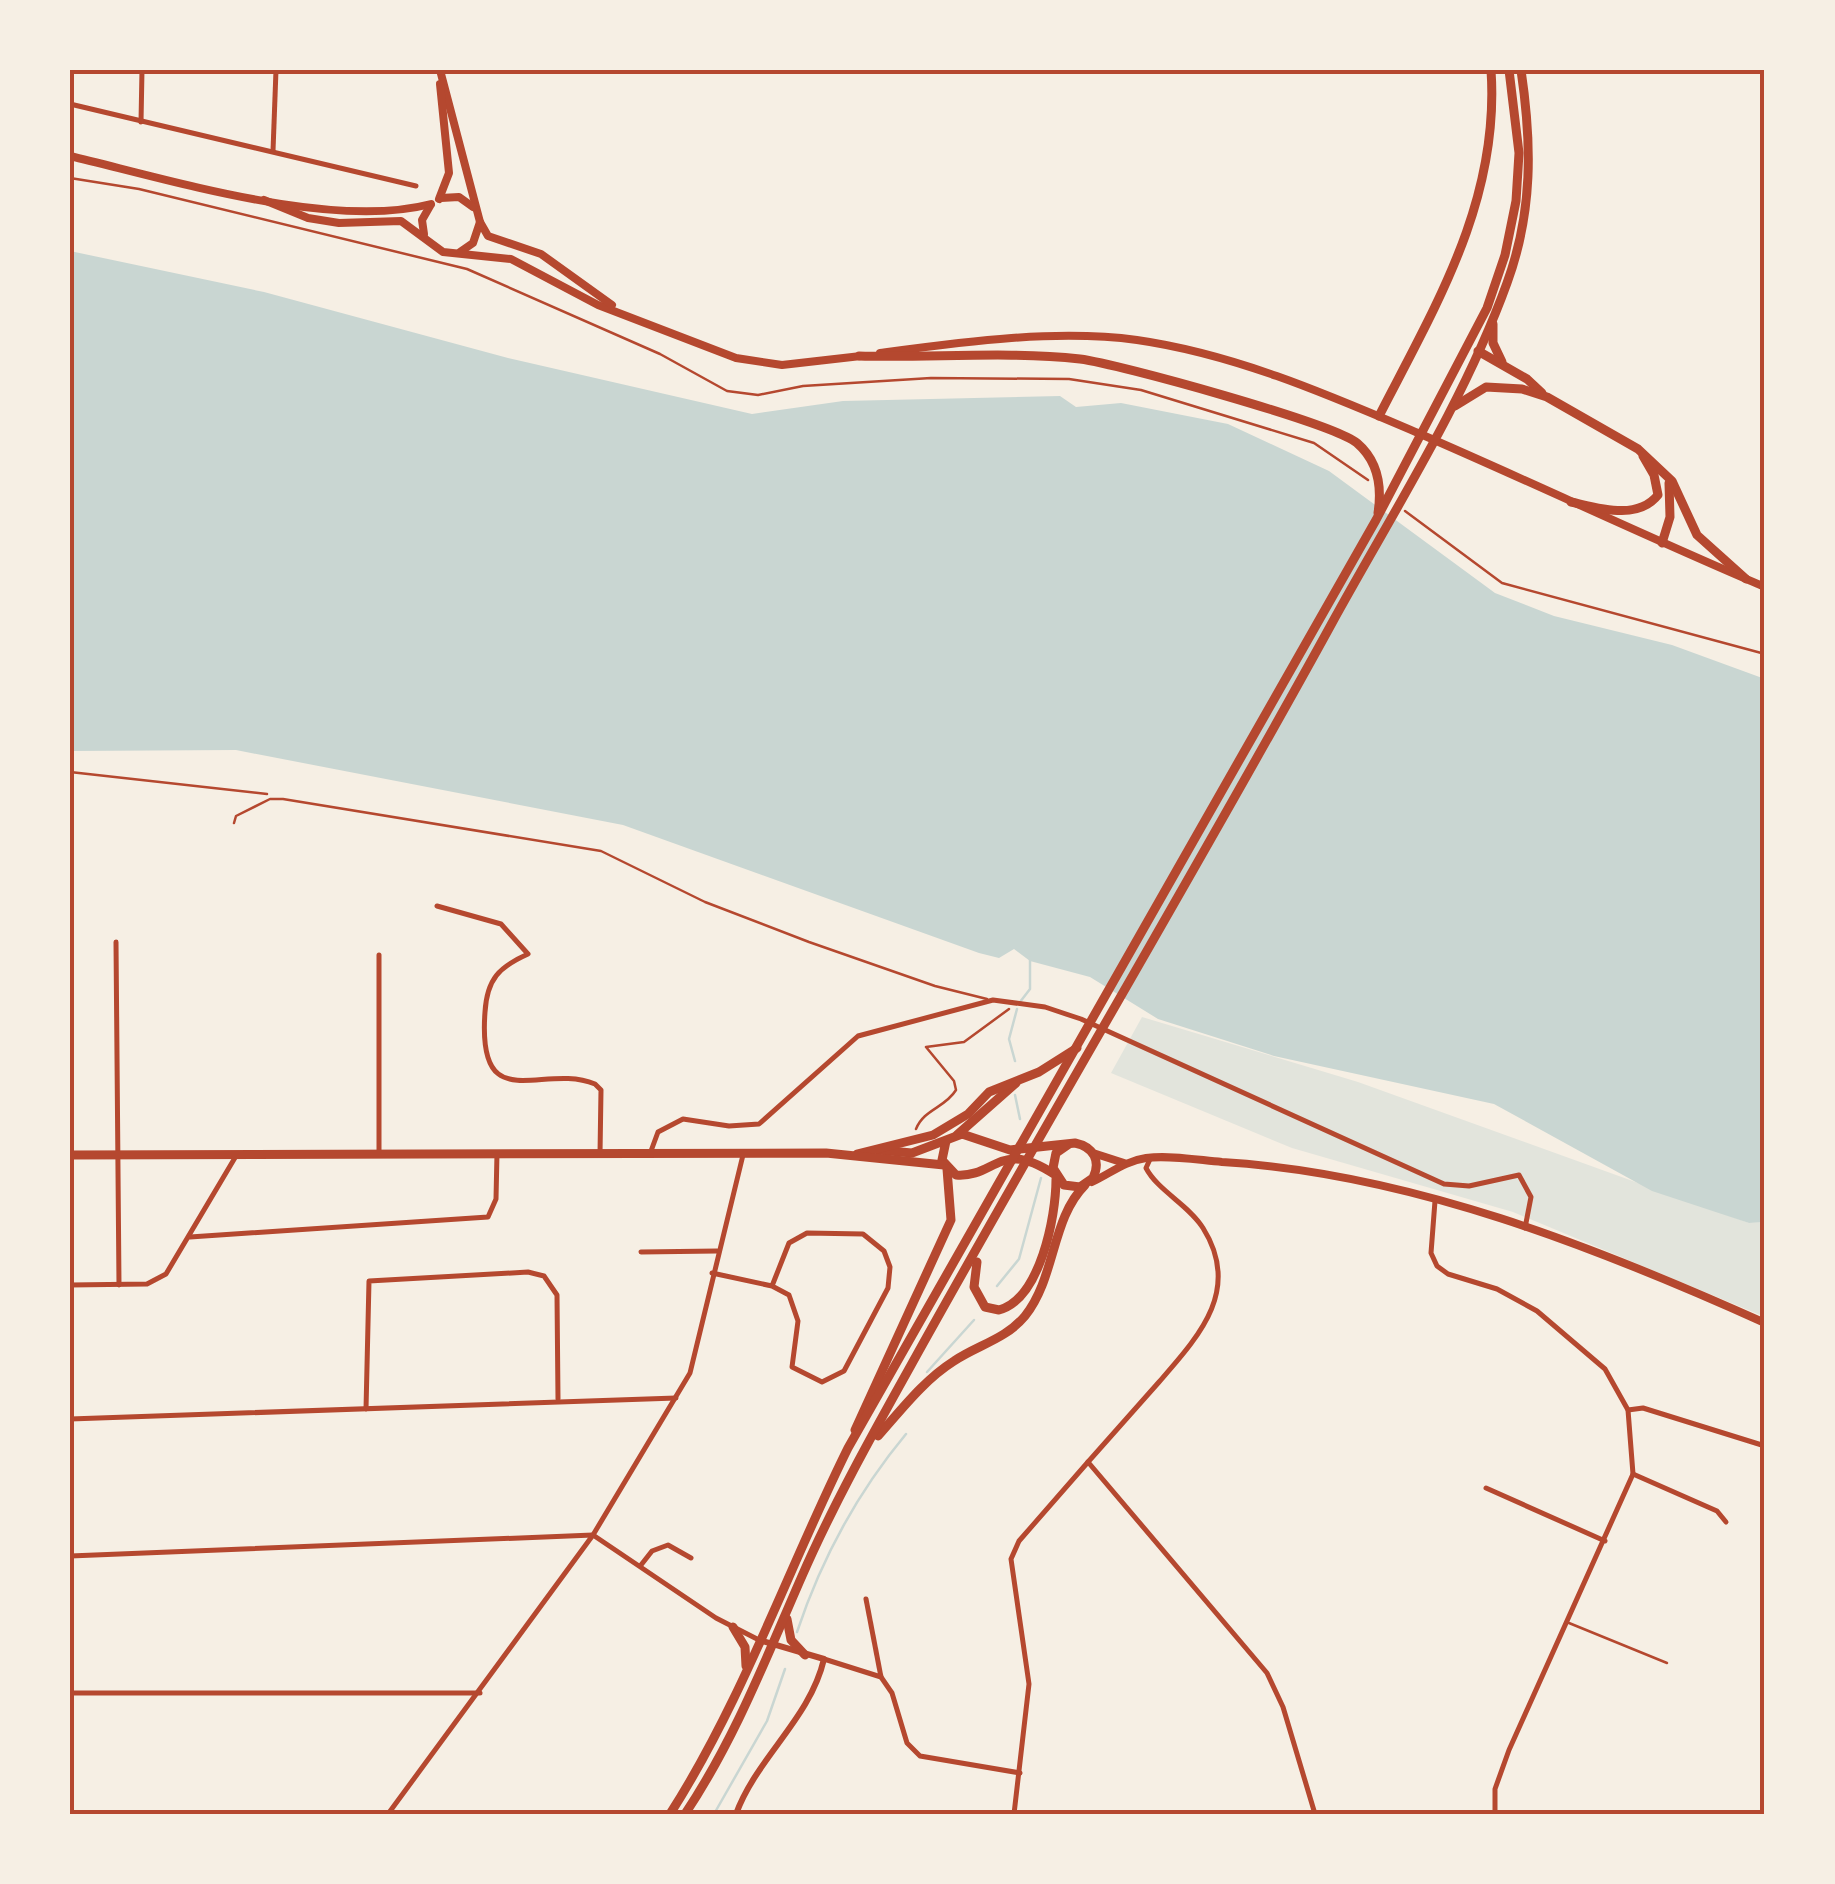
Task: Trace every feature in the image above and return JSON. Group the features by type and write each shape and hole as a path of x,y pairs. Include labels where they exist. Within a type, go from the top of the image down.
{"main road":[{"path":"426,239 422,220 450,173 440,70"},
{"path":"440,70 476,211 488,236 541,254 633,318"},
{"path":"1379,416 1471,228 1490,147 1490,70"},
{"path":"848,1448 1031,1124 1080,1047 1376,520 1440,417 1462,358 1488,308 1505,255 1516,201 1518,153 1509,70"},
{"path":"685,1814 732,1737 824,1528 909,1368 1091,1054 1493,322 1522,239 1529,201 1529,136 1521,70"},
{"path":"70,156 264,200 353,212 459,197 476,211"},
{"path":"264,200 308,218 340,223 401,222 443,252 511,259 704,348 758,363 782,366 1057,338 1136,340 1247,367 1379,416 1765,588"},
{"path":"454,254 474,243 480,222"},
{"path":"1493,322 1493,342 1503,365"},
{"path":"1462,358 1478,351"},
{"path":"1478,351 1638,450 1665,472 1697,536 1746,579"},
{"path":"859,356 1024,355 1086,360 1223,398 1354,440 1376,472 1380,488 1376,520"},
{"path":"1440,417 1486,387 1522,389 1547,397"},
{"path":"1571,502 1616,511 1654,500 1656,480 1638,450"},
{"path":"1662,543 1672,497 1665,472"},
{"path":"70,1155 853,1154 921,1140 953,1125 989,1092 1080,1047"},
{"path":"670,1814 716,1737 848,1448 866,1399 952,1220 942,1149 1018,1081"},
{"path":"878,1150 912,1153 952,1137 1010,1150 1080,1144 1093,1153 1124,1163"},
{"path":"979,1249 974,1275 978,1299 986,1306 1010,1306 1022,1297 1053,1223 1054,1158 1070,1144"},
{"path":"870,1446 932,1378 954,1361 1005,1335 1023,1318 1050,1270 1066,1212 1097,1168 1093,1153"},
{"path":"853,1154 886,1162 945,1167 962,1176 990,1163 1032,1160 1070,1187 1087,1184 1124,1163 1151,1157 1274,1167 1436,1200 1526,1228 1765,1323"},
{"path":"788,1608 788,1633 805,1655"},
{"path":"733,1627 745,1647 746,1669"}],"street":[{"path":"141,122 142,70"},
{"path":"273,152 276,70"},
{"path":"70,104 416,186"},
{"path":"437,906 502,924 528,954 506,964 490,983 484,1026 492,1064 513,1082 595,1084 601,1090 600,1154"},
{"path":"116,942 118,1284"},
{"path":"378,956 379,1153"},
{"path":"650,1154 658,1132 683,1119 729,1126 759,1124 858,1036 993,1000 1046,1007 1081,1019 1444,1184 1470,1186 1519,1175 1526,1182 1532,1203 1526,1228"},
{"path":"190,1237 488,1217 496,1198 496,1153"},
{"path":"70,1285 156,1281 190,1237 237,1154"},
{"path":"388,1814 594,1535 690,1373 743,1155"},
{"path":"1014,1814 1029,1684 1011,1558 1019,1541 1193,1342 1214,1308 1220,1289 1219,1269 1203,1228 1186,1206 1151,1176 1146,1168 1151,1157"},
{"path":"1436,1200 1431,1253 1437,1266 1448,1274 1497,1289 1537,1311 1605,1369 1628,1410 1633,1474 1510,1750 1495,1789 1495,1814"},
{"path":"712,1273 772,1286 789,1295 798,1312 792,1367 815,1381 831,1382 844,1371 888,1288 890,1267 884,1250 863,1234 807,1233 789,1243 772,1286"},
{"path":"642,1252 717,1251"},
{"path":"366,1408 370,1281 528,1272 544,1276 557,1295 558,1400"},
{"path":"70,1420 676,1398"},
{"path":"1628,1410 1643,1408 1765,1446"},
{"path":"1088,1462 1267,1674 1284,1707 1315,1814"},
{"path":"1633,1474 1717,1511 1726,1522"},
{"path":"1486,1488 1605,1541"},
{"path":"70,1556 594,1535 759,1640 880,1677"},
{"path":"641,1564 652,1550 668,1545 691,1558"},
{"path":"866,1599 880,1677 892,1693 907,1743 920,1756 1020,1772"},
{"path":"736,1814 759,1767 818,1687 824,1660"},
{"path":"70,1693 480,1693"}],"lane":[{"path":"234,823 236,816 259,804 284,799 601,852 706,902 810,942 935,986 993,1000"},
{"path":"1567,1622 1667,1663"}],"path":[{"path":"70,178 139,189 468,269 660,354 728,391 758,395 802,386 932,378 1069,379 1141,390 1314,443 1368,480"},
{"path":"1394,502 1502,582 1765,654"},
{"path":"70,772 246,788 284,799"},
{"path":"917,1135 918,1122 956,1090 954,1081 926,1047 964,1042 1012,1004"}],"shaded area":[{"path":"70,251 264,292 508,358 752,414 843,401 1060,396 1076,407 1121,403 1228,424 1329,471 1495,593 1554,616 1672,645 1765,679 1765,1222 1749,1223 1652,1191 1494,1104 1274,1056 1158,1019 1090,977 1030,961 1014,949 999,958 979,953 623,825 236,750 70,751"},
{"path":"1142,1017 1358,1082 1749,1223 1765,1222 1765,1317 1513,1212 1292,1148 1111,1073"}],"waterway":[{"path":"1020,1002 1030,989 1030,958"},
{"path":"1015,1061 1009,1039 1017,1009"},
{"path":"1015,1095 1020,1119"},
{"path":"997,1286 1019,1259 1041,1178"},
{"path":"927,1372 974,1320"},
{"path":"797,1632 842,1528 906,1434"},
{"path":"714,1814 767,1721 785,1669"}]}
